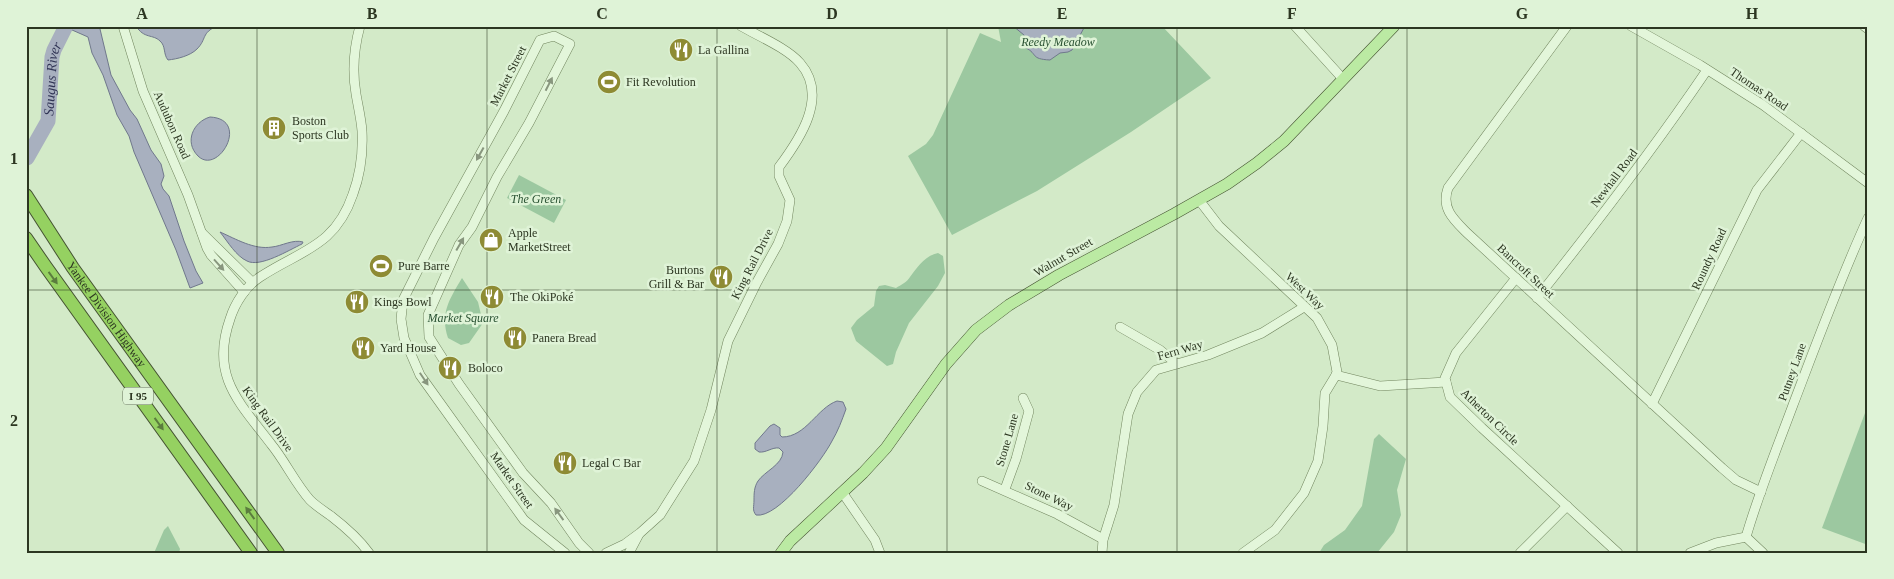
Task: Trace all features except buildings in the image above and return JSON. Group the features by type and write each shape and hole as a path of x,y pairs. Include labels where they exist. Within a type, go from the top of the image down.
{"highway":[{"path":"26,184 48,230"},
{"name":"Yankee Division Highway","path":"26,195 48,230 278,553"},
{"name":"Yankee Division Highway","path":"26,238 251,553"}],"main road":[{"name":"Walnut Street","path":"781,553 790,541 863,473 886,448 946,364 976,330 1009,306 1059,275 1199,200 1242,174 1284,141 1394,26"}],"street":[{"name":"Audubon Road","path":"123,26 144,91 211,255 244,292"},
{"name":"King Rail Drive","path":"360,26 355,48 354,72 362,140 361,157 353,194 344,214 326,239 307,252 252,282 244,292 231,314 224,343 224,365 234,393 248,416 271,444 310,500 333,518 369,553"},
{"name":"King Rail Drive","path":"606,553 625,544 660,515 694,461 711,410 728,341 778,244 789,214 790,200 780,176 779,167 796,144 808,116 813,94 810,80 799,62 740,26"},
{"path":"1295,26 1344,79"},
{"name":"Bancroft Street","path":"1567,26 1448,188 1445,195 1445,205 1454,220 1652,404 1736,480 1761,492"},
{"name":"Thomas Road","path":"1631,26 1762,104 1868,183"},
{"path":"1864,26 1868,28"},
{"name":"Market Street","path":"565,553 524,520 420,375 404,338 400,319 403,300 434,238 504,111 540,40 554,36 570,44 529,123 459,245 428,315 430,337 459,384 523,473 551,503 579,543 589,553"},
{"name":"Newhall Road","path":"1537,298 1668,128 1707,70"},
{"name":"Roundy Road","path":"1652,404 1758,190 1801,133"},
{"name":"West Way","path":"1199,200 1218,226 1317,318 1332,345 1336,375"},
{"name":"Putney Lane","path":"1746,537 1840,282 1868,218"},
{"name":"Audubon Road","path":"201,233 252,282"},
{"path":"1243,553 1274,530 1304,493 1318,461 1325,393 1336,375 1380,386 1446,382 1445,378 1456,353 1516,278"},
{"name":"Fern Way","path":"1102,553 1103,539 1114,506 1128,414 1137,392 1156,370 1208,355 1262,333 1304,307"},
{"path":"1120,328 1160,350 1177,364"},
{"name":"Atherton Circle","path":"1446,382 1450,397 1618,553"},
{"name":"Stone Lane","path":"1005,489 1016,459 1029,411 1023,398"},
{"name":"Stone Way","path":"982,480 1057,514 1103,539"},
{"path":"842,492 875,540 880,553"},
{"path":"1520,553 1567,506"},
{"name":"King Rail Drive","path":"629,553 640,533"},
{"path":"1690,553 1716,543 1746,537 1763,553"}],"green space":[{"path":"998,26 1162,26 1211,78 1131,132 1037,191 952,235 908,156 926,144 933,135 980,33 1001,42"},
{"name":"The Green","path":"519,175 566,200 554,223 507,198"},
{"path":"938,253 943,256 945,273 938,286 909,323 896,352 893,364 887,366 856,341 851,328 857,320 874,306 876,291 879,286 885,285 896,288 904,283 925,260"},
{"name":"Market Square","path":"462,278 478,302 483,323 469,343 461,345 448,338 445,314"},
{"path":"1868,405 1868,545 1822,528"},
{"path":"1379,434 1406,459 1397,490 1401,515 1394,532 1377,553 1319,553 1324,545 1345,530 1362,506 1374,439"},
{"path":"168,526 180,549 179,553 154,553 164,530"}],"water":[{"path":"63,26 103,26 100,29 111,75 137,119 151,150 161,164 164,176 161,184 169,196 184,241 203,283 190,288 129,136 117,115 103,75 92,53 88,37"},
{"path":"136,26 217,26 206,34 200,45 191,54 168,60 160,41 145,35"},
{"name":"Reedy Meadow","path":"1013,26 1055,26 1062,28 1062,26 1085,26 1072,50 1060,53 1050,60 1037,57 1026,48 1024,35"},
{"path":"210,117 222,120 228,127 229,135 227,145 221,153 214,159 206,160 198,156 194,151 191,139 192,133 199,123"},
{"path":"220,232 245,243 265,248 291,242 303,242 267,260 253,263 239,256"},
{"path":"837,401 843,402 846,409 827,450 810,473 787,498 776,508 765,514 756,515 754,512 754,491 757,483 761,477 780,461 783,452 776,448 759,452 755,449 755,443 774,424 780,428 780,435 782,437 798,432 823,410"}],"waterway":[{"name":"Saugus River","path":"27,158 48,121 52,57 66,26"}],"place":[{"name":"La Gallina","path":"681,50"},
{"name":"Fit Revolution","path":"609,82"},
{"name":"Boston Sports Club","path":"274,128"},
{"name":"Apple MarketStreet","path":"491,240"},
{"name":"Pure Barre","path":"381,266"},
{"name":"Burtons Grill & Bar","path":"721,277"},
{"name":"The OkiPoké","path":"492,297"},
{"name":"Kings Bowl","path":"357,302"},
{"name":"Panera Bread","path":"515,338"},
{"name":"Yard House","path":"363,348"},
{"name":"Boloco","path":"450,368"},
{"name":"Legal C Bar","path":"565,463"}]}
